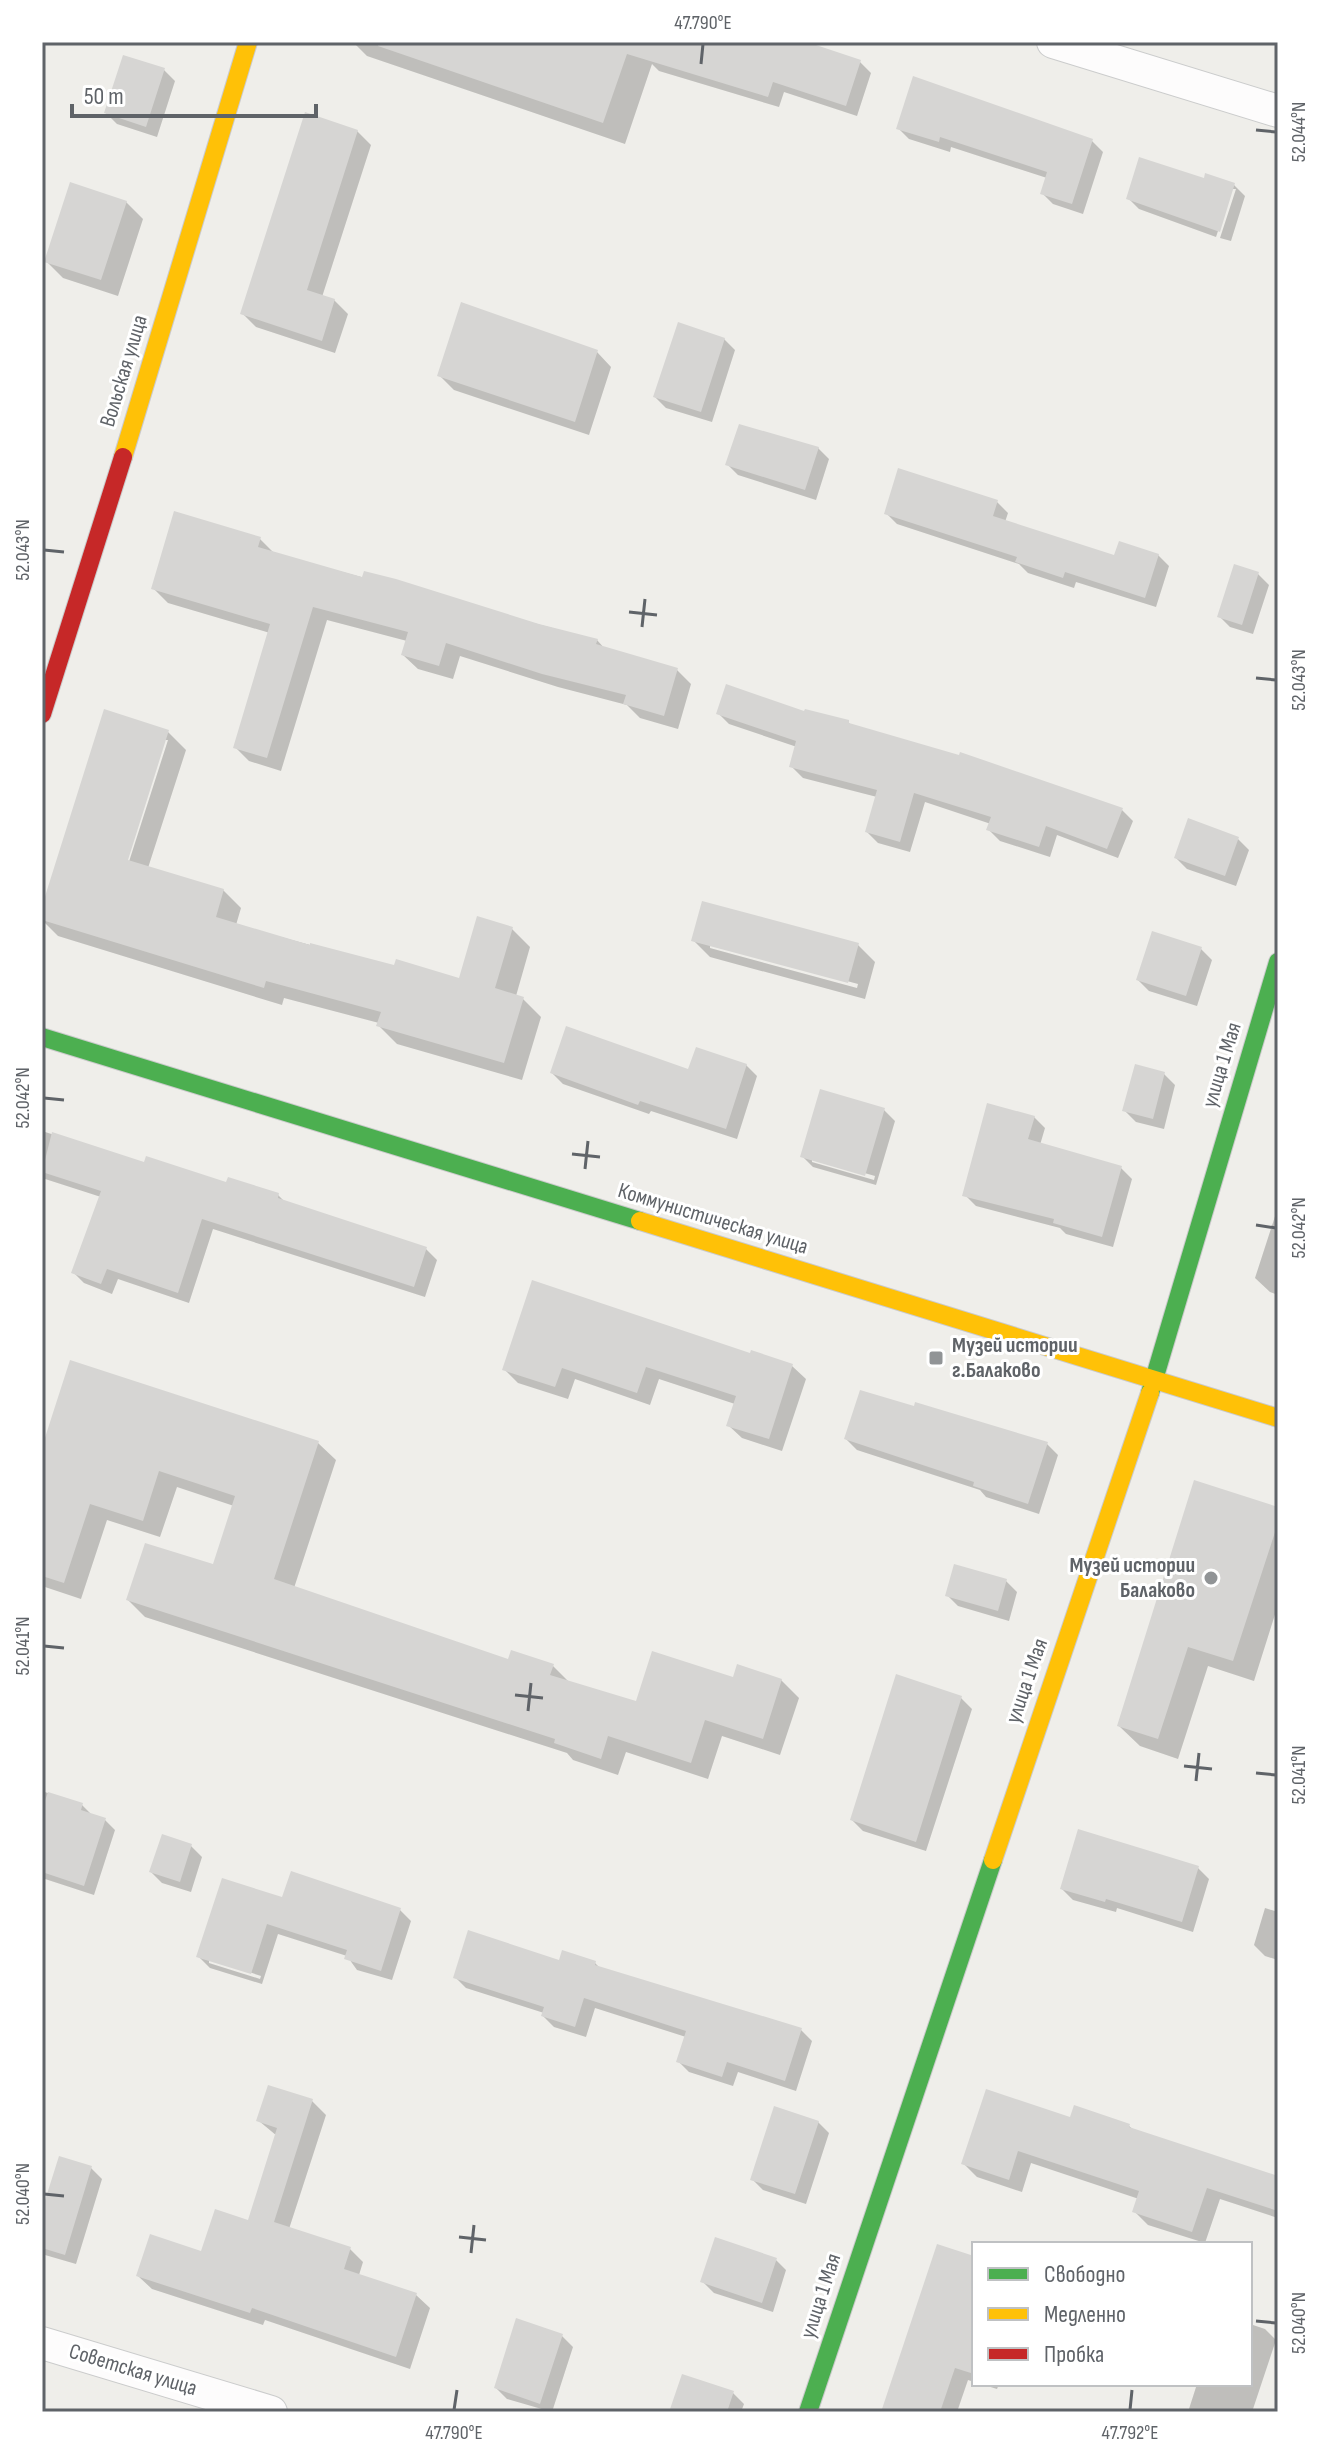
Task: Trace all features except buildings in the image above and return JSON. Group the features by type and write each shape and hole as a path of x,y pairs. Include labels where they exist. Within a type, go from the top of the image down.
{"street":[{"name":"Вольская улица","path":"42,714 248,42"},
{"path":"1053,42 1278,111"},
{"name":"улица 1 Мая","path":"808,2412 1154,1380 1278,962"},
{"name":"Коммунистическая улица","path":"42,1037 1278,1418"},
{"name":"Советская улица","path":"42,2343 271,2412"}],"traffic: fast":[{"path":"1150,1393 1278,962"},
{"path":"42,1037 640,1221"},
{"path":"808,2412 993,1860"}],"traffic: slow":[{"path":"123,457 248,42"},
{"path":"640,1221 1278,1418"},
{"path":"993,1860 1150,1393"}],"traffic: jam":[{"path":"42,714 123,457"}],"place":[{"name":"Музей истории г.Балаково","path":"936,1358"},
{"name":"Музей истории Балаково","path":"1211,1578"}]}
